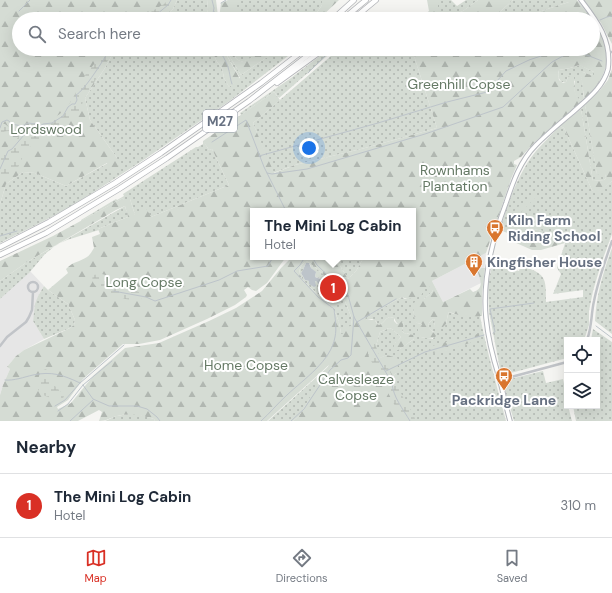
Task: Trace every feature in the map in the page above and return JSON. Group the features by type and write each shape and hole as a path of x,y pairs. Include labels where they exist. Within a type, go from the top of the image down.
{"highway":[{"path":"341,12 354,0"},
{"path":"351,12 366,0"},
{"path":"361,12 376,0"},
{"name":"M27","path":"0,247 49,222 161,154 297,56"},
{"name":"M27","path":"249,101 307,56"},
{"name":"M27","path":"0,255 46,233 119,189 287,77 315,56"}],"street":[{"path":"581,0 590,12"},
{"path":"510,421 489,339 486,320 485,286 487,269 499,221 517,174 525,158 532,149 598,88 605,77 608,70 611,52 608,40 600,25"},
{"path":"588,337 591,326 594,300 612,242"},
{"path":"0,346 7,337 30,317 33,292"},
{"path":"499,380 564,363"}],"shaded area":[{"path":"486,253 483,282 443,302 432,281"},
{"path":"306,263 309,263 311,268 316,272 315,277 321,279 321,283 319,284 315,281 316,286 314,287 309,284 309,281 305,280 301,273"},
{"path":"30,271 44,286 38,296 33,321 44,339 16,356 7,367 10,369 0,395 0,299"}],"green space":[{"name":"Lordswood","path":"0,0 177,0 173,9 170,12 12,12 12,56 111,56 85,98 90,120 117,158 120,170 113,174 107,163 66,186 35,173 23,172 6,184 0,204"},
{"path":"168,0 175,0 164,12 151,12"},
{"path":"177,0 207,0 208,12 170,12 173,9"},
{"path":"207,0 216,0 218,12 208,12"},
{"path":"228,0 235,0 235,12 220,12 221,3"},
{"path":"235,0 322,0 322,5 317,12 235,12"},
{"path":"322,0 339,0 326,12 317,12 322,5"},
{"path":"427,0 438,0 438,12 428,12 429,11"},
{"path":"438,0 451,0 457,6 466,0 478,0 460,12 438,12"},
{"path":"478,0 513,0 500,12 460,12"},
{"path":"513,0 569,0 569,2 538,12 500,12"},
{"path":"569,0 577,0 586,12 538,12 569,2"},
{"path":"583,0 612,0 612,44 600,22 600,12 592,12"},
{"path":"600,32 604,40 607,59 602,77 597,86 589,95 534,143 521,157 514,161 514,164 517,165 486,253 432,281 443,302 470,289 473,292 477,290 481,285 481,282 477,269 485,268 482,293 482,316 465,316 449,312 446,324 439,331 437,331 434,326 435,320 433,319 430,322 428,326 436,336 435,337 421,337 418,328 422,326 422,324 415,321 413,306 417,299 424,299 432,292 433,288 426,287 421,295 409,299 402,297 365,318 367,320 375,320 379,325 387,318 391,317 394,318 394,321 397,324 403,321 402,331 413,335 414,339 401,349 397,350 394,348 394,344 401,337 389,328 380,332 376,346 376,351 380,358 387,355 397,358 399,361 399,370 390,378 412,421 293,421 299,416 329,365 267,421 155,421 154,419 140,416 122,415 99,421 102,412 99,410 78,421 0,421 0,395 10,369 7,367 16,356 24,350 74,325 75,320 68,304 48,290 68,273 66,269 69,266 84,259 90,254 94,248 92,237 100,234 98,229 128,217 125,206 27,262 0,281 0,261 53,236 123,198 124,200 130,199 135,215 146,208 151,217 229,185 212,149 209,150 203,141 274,92 280,100 253,123 274,173 295,165 437,128 415,56 600,56","holes":["579,65 594,72 594,75 583,72 581,73 584,98 581,101 575,92 574,77 571,75 568,77 566,82 563,83 559,80 558,73 559,70","250,208 416,208 416,260 362,260 356,271 348,279 337,260 289,260 262,291 236,308 159,343 125,348 94,375 71,403 58,409 57,407 68,400 83,379 123,344 139,344 160,340 235,305 246,297 247,295 244,290 248,287 256,291 267,283 284,260 250,260","307,261 339,289 343,296 352,319 351,326 345,327 345,333 341,334 338,319 330,305 306,284 302,278 300,272 301,266"]},
{"path":"100,56 111,56 91,87 83,101 81,109 75,117 66,125 37,141 25,151 19,166 1,182 0,186 0,153 20,135 10,131 5,131 0,134 0,124 5,124 11,129 14,129 53,118 69,105 86,74"},
{"path":"111,56 214,56 222,68 224,78 229,87 240,78 227,56 229,56 241,75 269,56 288,56 231,100 145,159 69,208 0,243 0,204 6,184 23,172 35,173 66,186 117,158 90,120 85,98"},
{"path":"214,56 227,56 240,79 229,87 224,78 222,68"},
{"path":"229,56 235,56 238,60 244,61 253,56 269,56 241,75"},
{"path":"235,56 254,56 245,61 240,61"},
{"path":"320,56 327,56 279,98 274,92 241,115 240,113"},
{"path":"331,56 415,56 437,128 295,165 273,173 253,123"},
{"path":"580,65 594,72 594,75 583,72 581,77 584,98 581,101 575,92 575,81 568,77 566,82 562,82 559,79 558,74 559,70"},
{"path":"612,69 612,181 597,194 592,190 564,128 560,126 581,109 593,181 604,180 606,178 605,174 597,175 585,104 608,80"},
{"path":"585,104 597,174 605,173 606,178 604,180 593,181 581,109"},
{"path":"560,126 564,128 592,190 597,193 612,181 612,234 593,291 589,311 589,325 585,337 564,337 564,359 503,375 501,374 489,312 488,284 492,266 519,271 521,265 540,274 545,282 546,302 583,297 583,290 553,294 561,274 557,268 569,231 557,234 529,228 523,239 500,230 510,199 519,178 536,151"},
{"path":"203,141 209,150 212,149 229,185 151,217 135,215 130,199 124,201 123,198 81,221 116,199 117,200 124,196 123,194 203,144"},
{"path":"535,195 537,197 512,222 510,221 516,209"},
{"path":"125,206 128,217 98,229 99,230 60,243"},
{"path":"529,228 557,234 570,231 565,243 541,250 532,250 514,242 516,236 523,239"},
{"path":"54,246 29,273 0,299 0,281 27,262"},
{"path":"612,248 612,334 595,321 600,284"},
{"path":"337,260 362,260 356,271 348,279"},
{"path":"307,261 339,289 352,319 351,326 345,334 341,334 338,319 332,308 302,278 300,272 301,266","holes":["306,263 310,264 311,268 316,273 315,277 320,278 318,282 315,281 315,283 309,284 309,281 305,280 301,273"]},
{"path":"102,274 123,286 142,293 141,300 136,301 123,298 97,287 93,282 93,275"},
{"path":"44,286 68,304 75,320 74,325 70,328 44,339 33,321 35,304"},
{"path":"427,286 433,287 432,292 424,299 419,299 414,311 414,316 417,323 422,324 420,328 421,337 433,339 434,332 428,326 430,322 433,319 435,320 434,326 440,329 446,324 449,312 454,314 480,316 506,421 412,421 390,378 396,373 394,358 387,355 380,358 376,351 376,346 380,332 389,328 401,337 395,343 400,349 414,339 410,334 402,331 404,323 398,324 394,318 387,318 379,325 372,319 367,320 364,318 402,297 405,299 421,295 424,288"},
{"path":"593,329 612,342 612,421 576,421 574,409 600,409 600,337 592,337"},
{"path":"479,334 480,339 478,340 447,351 432,353 430,351 432,346 453,340 468,338"},
{"path":"371,344 375,344 381,359 384,360 416,421 403,421 368,355 368,347"},
{"path":"330,365 299,416 293,421 268,421"},
{"path":"46,369 51,382 64,395 63,399 48,397 40,393 37,386 39,376 41,371"},
{"path":"543,371 546,383 563,379 564,409 569,409 572,421 514,421 503,383 506,380"},
{"path":"137,414 154,419 155,421 105,421 116,416"}],"waterway":[{"path":"19,11 30,0"},
{"path":"160,12 168,5 171,0"},
{"path":"212,0 213,12"},
{"path":"221,3 226,0"},
{"path":"600,20 612,16"},
{"path":"0,169 8,151 12,149 24,135 38,131 40,126 43,124 52,123 63,116 68,107 75,104 77,100 76,95 89,81 106,56"},
{"path":"223,56 229,69 232,84"},
{"path":"308,73 325,56"},
{"path":"259,156 487,92 506,71 541,56"},
{"path":"267,173 272,174 307,169 425,134 503,107 552,62 563,56"},
{"path":"589,56 602,61"},
{"path":"0,128 2,122 7,120 11,124 22,126 28,123 39,126"},
{"path":"212,142 246,120 264,167 284,208"},
{"path":"0,236 17,231"},
{"path":"113,291 146,297 155,301 219,280 237,271 268,266 271,260"},
{"path":"261,421 323,362 332,346 336,334 334,309 318,297 294,271 303,260"},
{"path":"314,260 317,265 348,295 354,317 392,383 396,398 410,421"},
{"path":"357,322 396,299"},
{"path":"493,333 495,332 490,309 534,303"},
{"path":"291,421 304,409 330,370 341,360 348,358 351,355 354,317"},
{"path":"596,326 612,338"},
{"path":"386,371 425,352 484,335"},
{"path":"55,406 65,400 80,383 124,345"},
{"path":"58,411 68,404 83,385 112,361"},
{"path":"5,380 46,373 63,376 80,383"},
{"path":"83,385 93,399 109,406 137,406 147,409 160,421"},
{"path":"70,421 93,400"}],"place":[{"name":"Kiln Farm Riding School","path":"495,243"},
{"name":"Kingfisher House","path":"474,277"},
{"name":"The Mini Log Cabin","path":"333,288"},
{"name":"Packridge Lane","path":"504,391"}],"park label":[{"name":"Greenhill Copse","path":"459,84"},
{"name":"Rownhams Plantation","path":"455,178"},
{"name":"Long Copse","path":"144,282"},
{"name":"Home Copse","path":"246,365"},
{"name":"Calvesleaze Copse","path":"356,388"}]}
